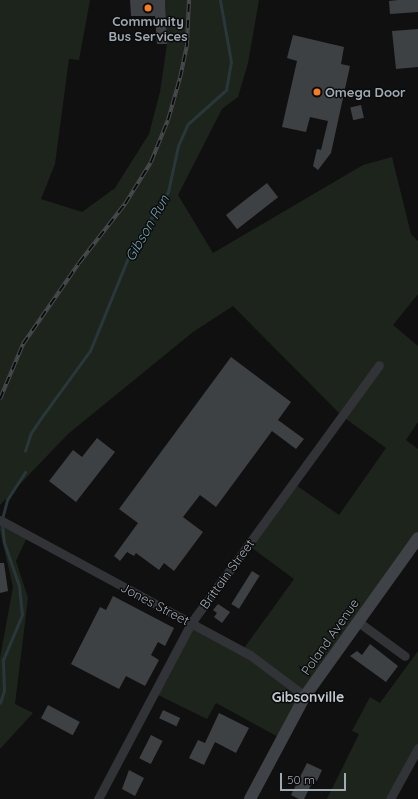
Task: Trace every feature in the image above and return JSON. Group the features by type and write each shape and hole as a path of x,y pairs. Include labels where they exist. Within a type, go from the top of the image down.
{"main road":[{"name":"Poland Avenue","path":"250,799 305,696 418,538"}],"street":[{"name":"Brittain Street","path":"98,799 191,623 379,365"},
{"name":"Jones Street","path":"0,520 250,655 305,696"},
{"path":"358,621 405,656"},
{"path":"390,799 418,748"}],"shaded area":[{"path":"0,0 90,0 79,60 69,59 55,164 41,199 82,212 115,188 149,134 160,92 167,44 165,0 259,0 248,63 238,97 222,109 178,195 213,253 363,165 392,157 411,234 418,241 418,294 393,325 418,346 418,422 406,440 418,449 418,538 282,739 216,703 207,719 154,693 191,623 242,651 294,579 248,545 293,483 339,515 386,448 342,416 233,306 193,332 68,434 0,505"},
{"path":"0,520 28,535 16,561 28,598 15,704 33,713 0,749 0,658 13,587 0,531"},
{"path":"418,651 418,748 390,799 327,799 359,734 352,731 370,697 380,703"}],"building":[{"name":"Community Bus Services","path":"130,0 165,0 167,44 157,44 155,16 131,16"},
{"path":"418,0 418,12 390,14 389,1"},
{"path":"418,29 418,67 396,69 392,31"},
{"name":"Omega Door","path":"293,35 344,47 341,64 350,66 331,153 318,170 313,166 317,149 321,150 328,121 310,117 306,132 282,127 297,61 287,58"},
{"path":"361,105 364,118 353,120 350,107"},
{"path":"267,183 278,197 237,229 226,215"},
{"path":"231,357 291,402 278,420 304,439 296,449 272,431 216,507 200,495 183,517 203,532 174,571 164,563 159,570 136,553 134,556 127,552 120,561 114,556 138,523 119,509"},
{"path":"97,438 115,452 76,502 49,481 73,450 82,457"},
{"path":"0,563 4,563 8,591 0,593"},
{"path":"252,571 260,576 239,609 231,604"},
{"path":"113,596 174,628 165,646 158,642 151,655 159,660 145,686 126,676 119,689 71,664 100,607 106,610"},
{"path":"218,604 230,612 222,623 214,617 217,613 213,610"},
{"path":"370,644 398,666 386,682 350,656 357,651 362,655"},
{"path":"48,705 80,722 73,735 41,718"},
{"path":"163,710 180,718 176,726 159,718"},
{"path":"219,713 249,728 236,753 215,742 204,765 189,758 198,740 205,743"},
{"path":"151,735 163,741 151,764 139,758"},
{"path":"307,763 322,770 317,781 314,779 304,799 299,799 291,795"},
{"path":"129,770 144,778 135,796 122,789"}],"waterway":[{"name":"Gibson Run","path":"25,451 31,433 90,351 132,248 168,192 178,146 188,124 226,90 231,62 220,0"},
{"name":"Gibson Run","path":"2,519 7,500 25,472"},
{"name":"Gibson Run","path":"0,703 4,691 3,660 22,615 19,586 4,543 2,524"}],"railway":[{"path":"0,399 23,344 79,263 125,204 151,162 168,120 180,78 187,44 189,0"}],"place":[{"name":"Community Bus Services","path":"148,8"},
{"name":"Omega Door","path":"317,92"}],"district":[{"name":"Gibsonville","path":"308,697"}]}
